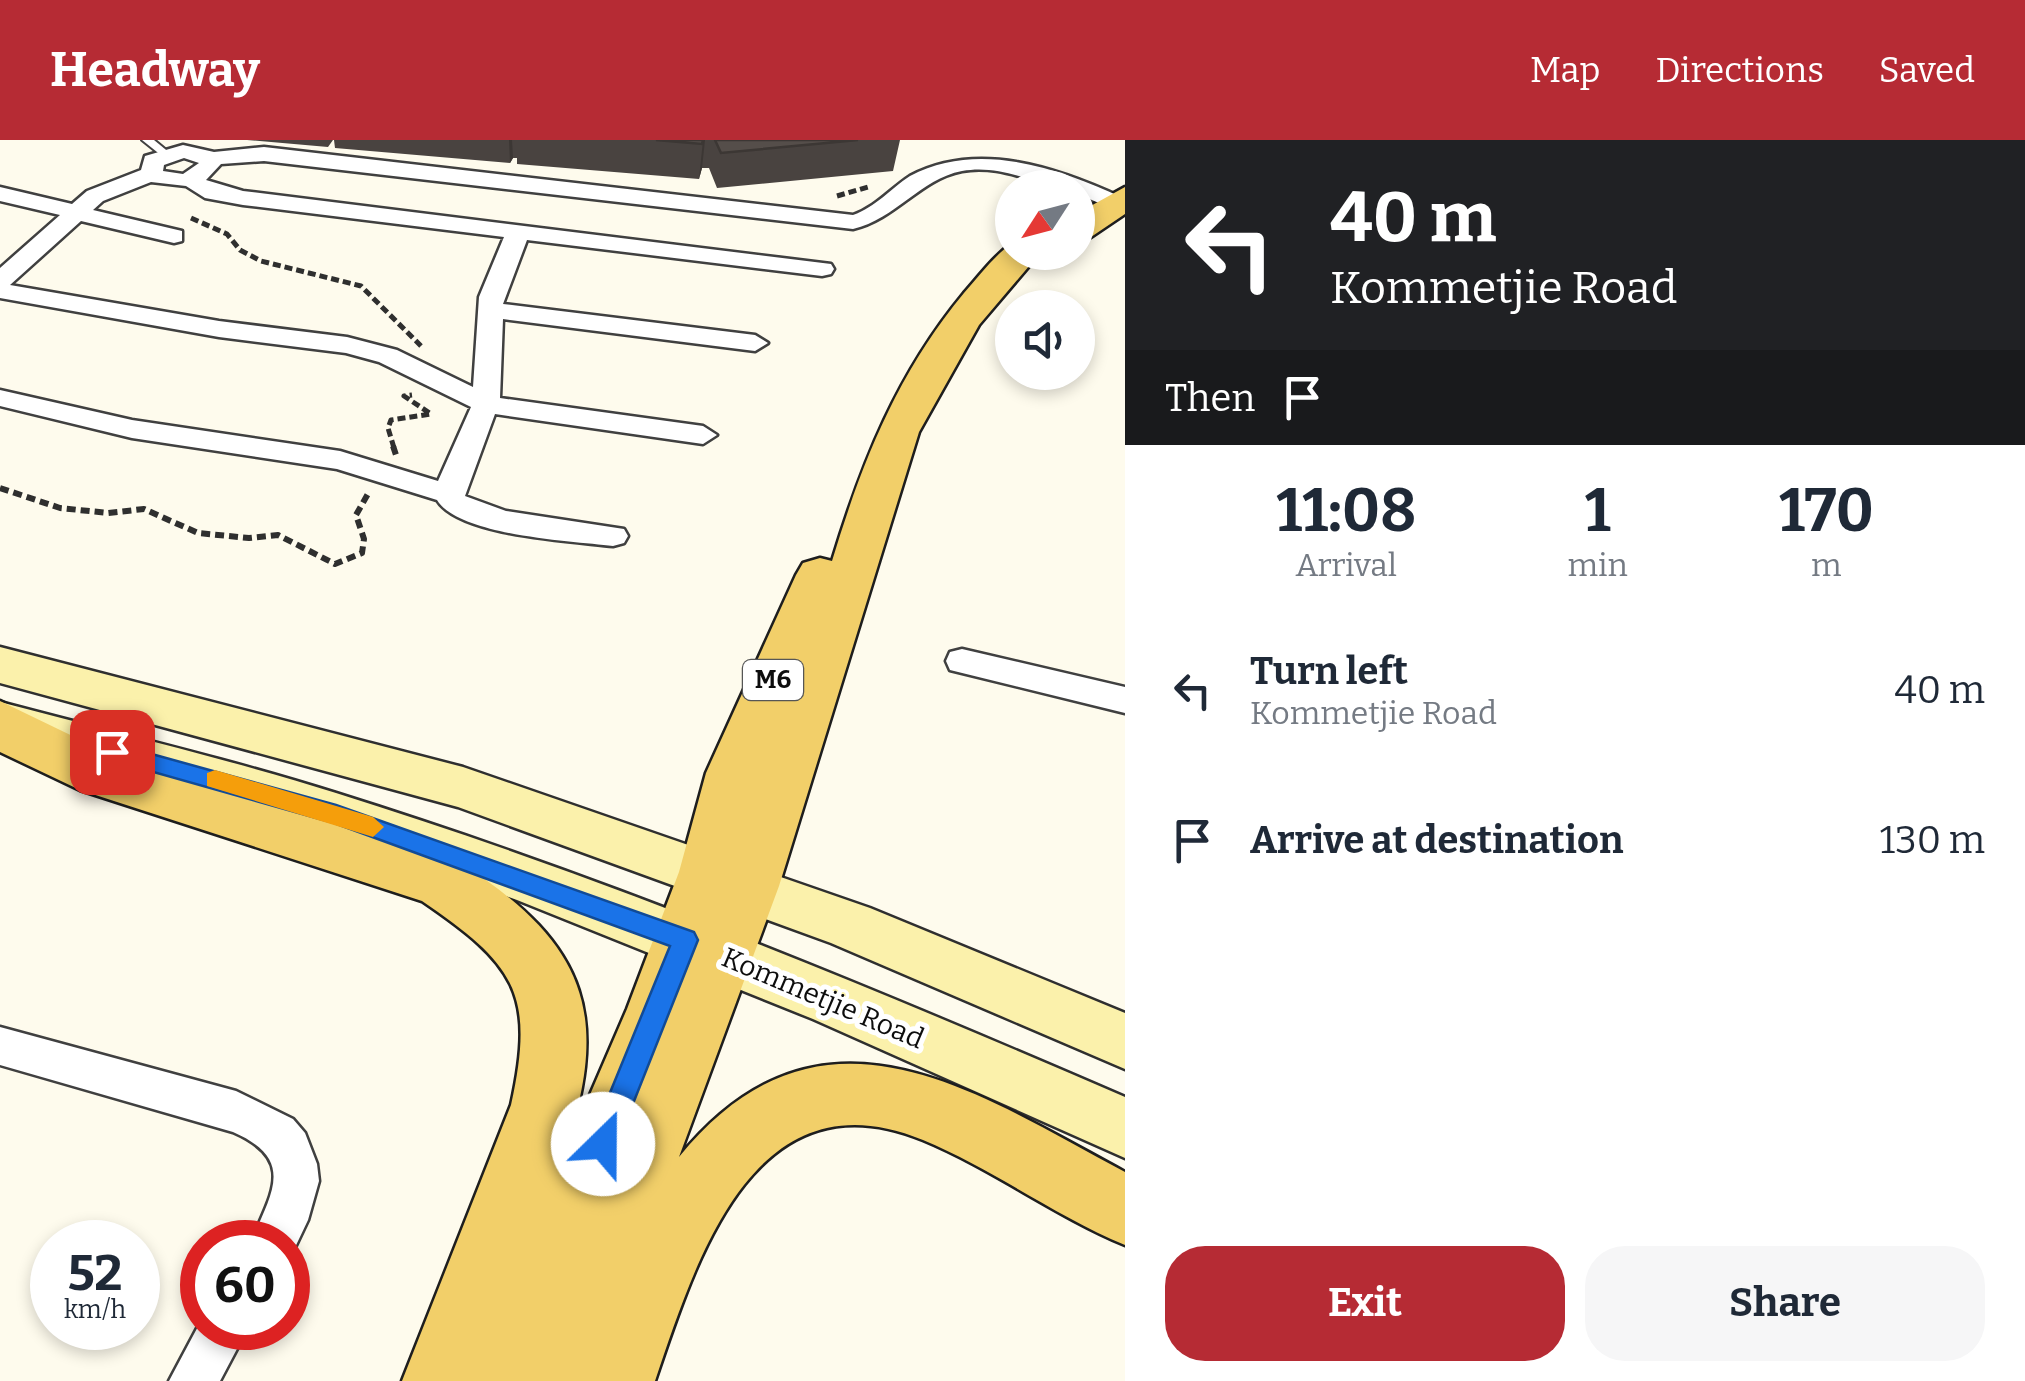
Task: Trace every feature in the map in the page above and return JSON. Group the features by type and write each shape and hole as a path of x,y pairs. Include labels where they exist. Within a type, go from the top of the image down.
{"main road":[{"name":"M6","path":"558,1381 729,879 857,557 868,501 917,390 964,314 1005,270"},
{"name":"M6","path":"954,335 1026,270"},
{"path":"0,665 463,788 729,879 1125,1040"},
{"path":"0,722 20,737 100,774 442,882 491,912 534,957 555,1014 556,1051 546,1110 440,1381"},
{"name":"Kommetjie Road","path":"0,722 336,814 704,948 1125,1128"},
{"name":"M6","path":"504,1381 704,948"},
{"path":"617,1381 664,1256 715,1160 753,1127 798,1102 839,1094 879,1094 922,1108 1125,1210"}],"street":[{"path":"0,281 102,191 191,151 209,159 264,154 846,222 881,212 933,172 969,163 1035,168 1108,197"},
{"path":"158,164 172,181 189,179 207,170 209,159"},
{"path":"189,179 225,196 822,269"},
{"path":"0,194 73,215 178,226"},
{"path":"449,494 486,404 490,310 500,272 518,232"},
{"path":"0,291 219,330 362,348 486,404 703,434"},
{"path":"490,310 755,343"},
{"path":"0,398 132,429 328,458 449,494 455,504 488,516 613,536"},
{"path":"962,661 1125,700"},
{"path":"0,1046 148,1086 272,1127 286,1138 298,1174 284,1220"},
{"path":"193,1381 211,1350"}],"lane":[{"path":"147,140 158,164"}],"path":[{"path":"828,197 879,185"},
{"path":"0,488 60,508 108,513 144,508 198,533 249,538 278,535 334,564 362,553 364,539 357,508 395,462 388,428 391,420 431,414 404,396 438,396 452,387 448,372 367,290 261,261 240,250 212,225 178,226"}],"building":[{"path":"656,140 703,140 702,144"},
{"path":"715,140 858,140 721,153"}],"slow traffic":[{"path":"215,779 373,827"}],"route":[{"path":"112,752 336,814 686,940 603,1144"}]}
